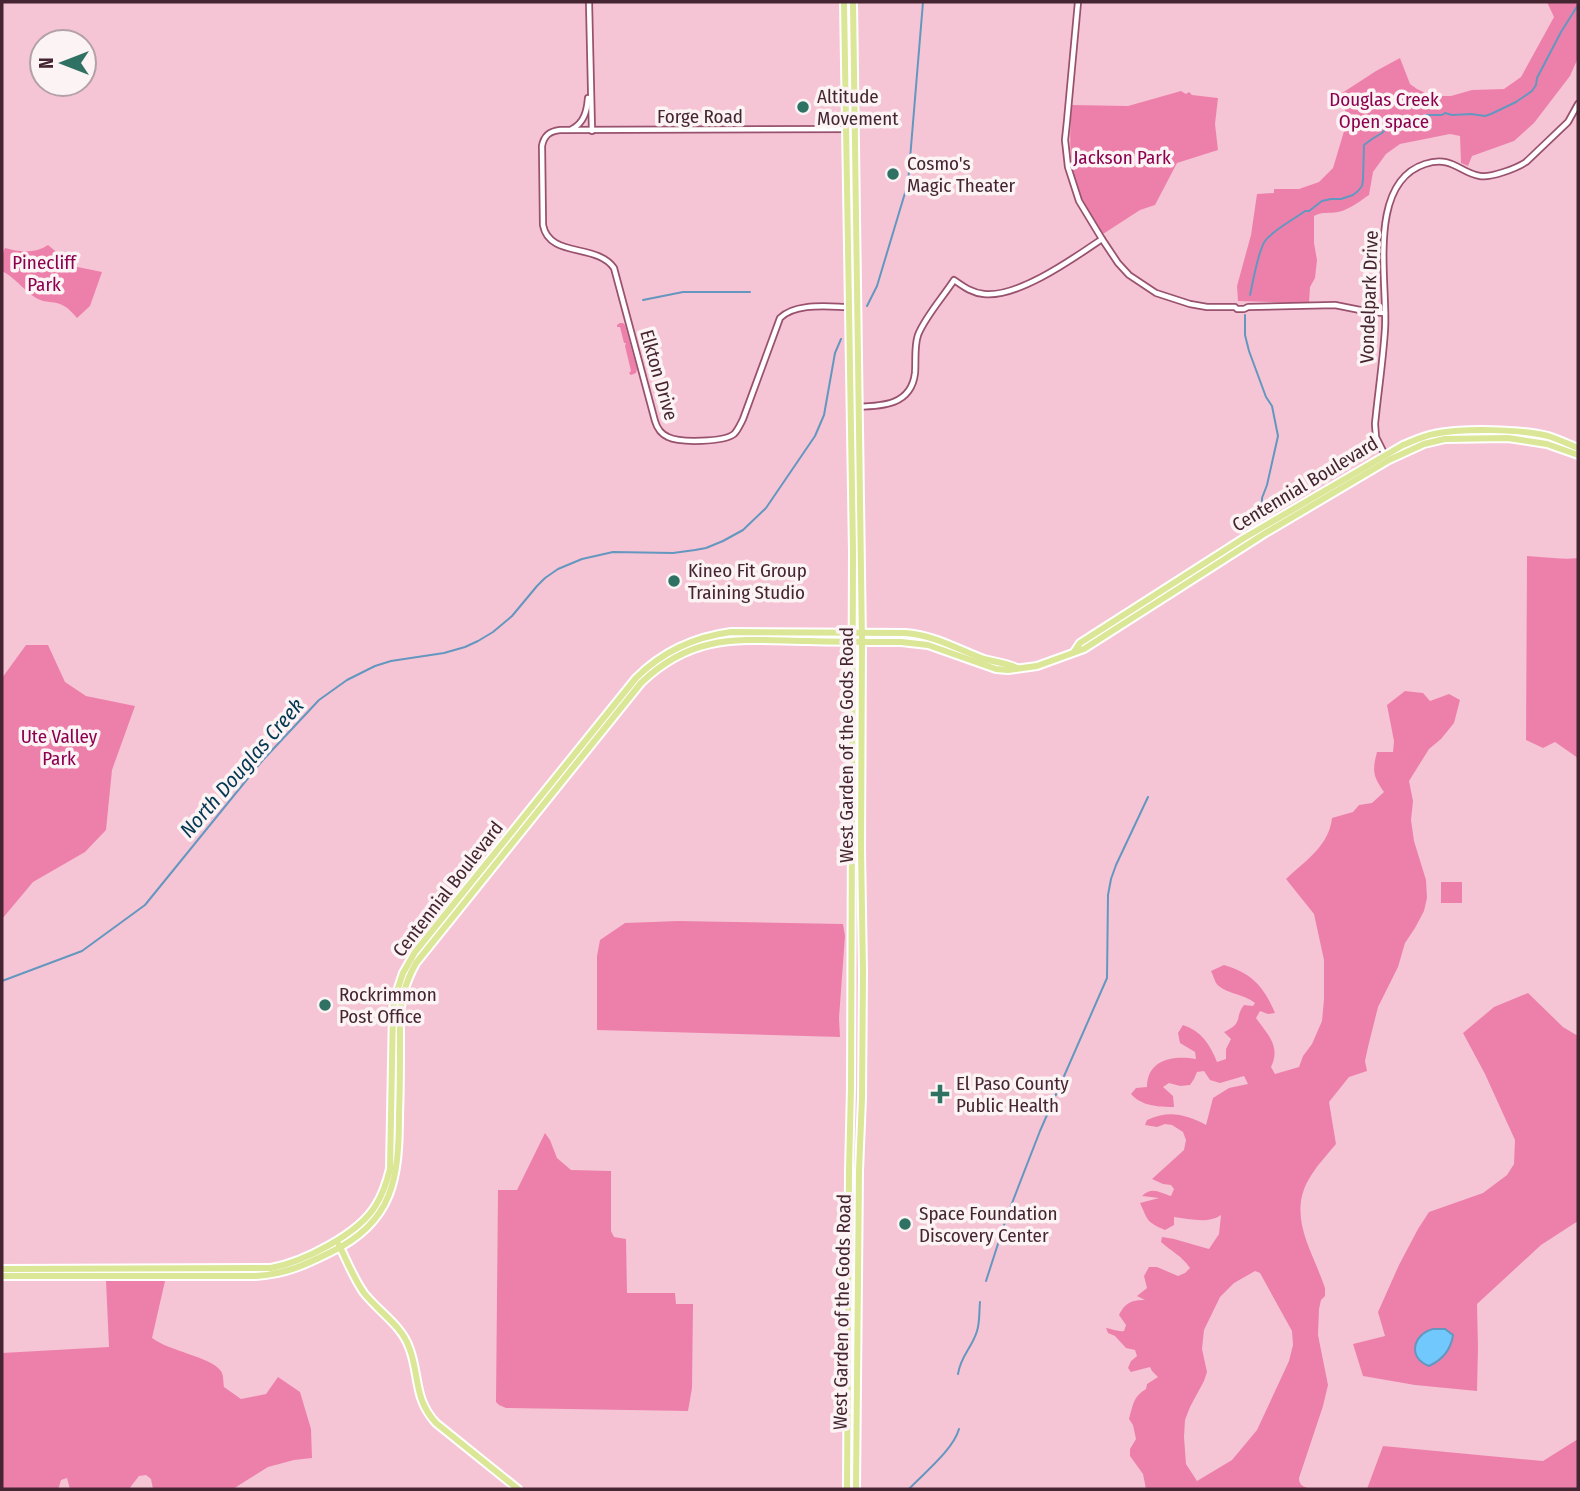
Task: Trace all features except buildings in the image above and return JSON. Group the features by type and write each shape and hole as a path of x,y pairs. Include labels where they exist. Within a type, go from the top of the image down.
{"main road":[{"name":"West Garden of the Gods Road","path":"844,2 853,633 847,1489"},
{"name":"West Garden of the Gods Road","path":"853,2 860,407 863,972 856,1489"},
{"name":"Centennial Boulevard","path":"2,1276 266,1275 294,1270 340,1247 364,1230 377,1216 389,1196 396,1173 399,1146 400,1021 404,992 416,963 641,683 674,658 697,647 730,640 910,642 928,645 989,667 1008,670 1046,663 1084,649 1416,439 1458,431 1507,431 1535,433 1578,448"},
{"name":"Centennial Boulevard","path":"1074,652 1080,643 1267,523 1387,457 1424,444 1458,438 1522,439 1578,455"},
{"name":"Centennial Boulevard","path":"2,1269 271,1268 296,1261 353,1230 365,1219 383,1192 390,1169 393,1009 403,973 415,952 636,678 656,660 706,636 731,632 905,633 926,636 984,659 1017,668"},
{"path":"530,821 532,811 558,775"},
{"path":"852,805 856,819 855,875 861,882"},
{"path":"336,1240 364,1293 397,1326 405,1338 412,1356 419,1394 429,1415 519,1489"}],"street":[{"path":"589,2 592,131"},
{"path":"1078,2 1066,121 1066,153 1070,179 1079,201 1102,239 1129,275 1156,293 1201,306 1244,309 1335,305 1385,313"},
{"path":"569,130 578,126 584,116 590,80"},
{"name":"Vondelpark Drive","path":"1387,457 1376,437 1375,425 1384,347 1383,232 1393,196 1403,179 1413,170 1430,163 1451,164 1483,177 1519,166 1568,122 1578,104"},
{"name":"Forge Road","path":"547,135 554,131 569,130 855,129"},
{"name":"Elkton Drive","path":"547,135 542,146 542,225 545,234 549,240 558,244 601,256 614,268 654,421 657,428 668,438 719,439 735,433 743,419 780,318 786,312 798,308 858,306"},
{"path":"850,407 891,404 905,395 915,375 915,350 919,332 954,280 978,293 990,295 1006,291 1052,272 1102,239"}],"green space":[{"name":"Douglas Creek Open space","path":"1547,2 1578,2 1578,58 1570,76 1534,123 1514,141 1472,156 1468,166 1461,163 1460,136 1450,134 1400,144 1386,154 1373,172 1369,195 1342,211 1314,216 1317,260 1309,303 1238,301 1237,286 1251,235 1257,194 1274,193 1274,189 1299,189 1319,182 1333,168 1348,118 1339,95 1400,58 1410,84 1432,96 1451,96 1472,90 1504,89 1521,77 1554,17"},
{"name":"Jackson Park","path":"1181,91 1218,98 1215,124 1218,150 1177,163 1155,205 1140,210 1103,234 1084,202 1074,173 1070,142 1072,105 1128,106"},
{"name":"Pinecliff Park","path":"48,245 73,266 102,272 90,306 77,318 64,306 33,296 2,271 5,248 27,251"},
{"path":"620,323 625,325 637,369 636,373 631,375 626,343 620,327 617,327"},
{"path":"1527,556 1578,558 1578,758 1555,742 1543,748 1526,740"},
{"name":"Ute Valley Park","path":"26,645 48,645 65,682 86,696 135,706 112,770 106,830 85,852 33,882 2,919 2,678"},
{"path":"1405,691 1423,693 1430,701 1449,694 1460,700 1454,723 1429,749 1409,781 1413,801 1411,820 1414,841 1426,880 1427,898 1424,911 1405,943 1398,967 1378,1007 1365,1061 1367,1071 1349,1077 1329,1102 1336,1144 1312,1174 1304,1189 1301,1203 1304,1231 1325,1288 1325,1296 1319,1309 1318,1335 1328,1385 1299,1478 1304,1487 1311,1489 1146,1489 1143,1474 1130,1456 1130,1449 1136,1439 1129,1419 1136,1398 1146,1389 1147,1384 1158,1377 1150,1367 1131,1372 1128,1368 1137,1356 1135,1350 1126,1348 1115,1336 1108,1333 1106,1328 1124,1331 1126,1325 1119,1315 1129,1303 1145,1300 1137,1296 1147,1288 1144,1276 1149,1267 1157,1267 1178,1276 1190,1268 1161,1242 1162,1237 1209,1249 1219,1234 1221,1215 1205,1220 1174,1217 1174,1225 1165,1230 1148,1220 1140,1203 1159,1198 1142,1196 1153,1191 1171,1196 1174,1189 1171,1185 1152,1179 1184,1150 1186,1140 1183,1132 1172,1125 1145,1125 1147,1120 1170,1114 1191,1118 1206,1125 1213,1098 1229,1088 1248,1084 1244,1076 1220,1083 1210,1080 1204,1071 1197,1072 1190,1085 1169,1083 1163,1087 1173,1096 1174,1107 1145,1103 1131,1094 1136,1088 1147,1087 1152,1070 1163,1061 1196,1059 1195,1052 1180,1043 1178,1033 1183,1025 1204,1039 1217,1062 1226,1059 1226,1049 1231,1039 1224,1032 1236,1023 1244,1005 1253,1006 1255,1003 1219,987 1211,971 1224,965 1250,977 1271,1004 1275,1013 1260,1011 1256,1018 1274,1047 1271,1067 1275,1074 1299,1067 1322,1021 1324,960 1314,914 1286,879 1321,845 1332,818 1353,812 1359,805 1372,803 1384,792 1374,769 1377,752 1393,752 1394,741 1387,705","holes":["1255,1271 1260,1273 1292,1331 1293,1345 1289,1361 1257,1430 1232,1460 1197,1481 1186,1464 1184,1437 1185,1420 1207,1372 1202,1349 1204,1330 1220,1297 1234,1283"]},
{"path":"1441,882 1462,882 1462,903 1441,903"},
{"path":"678,921 843,924 845,936 840,1037 597,1030 597,956 600,940 625,923"},
{"path":"1528,993 1563,1027 1578,1036 1578,1221 1541,1245 1477,1304 1477,1391 1415,1385 1363,1376 1353,1344 1385,1336 1378,1312 1399,1265 1429,1212 1483,1193 1507,1175 1514,1164 1515,1140 1463,1033 1494,1007"},
{"path":"545,1133 557,1158 571,1170 611,1171 611,1231 614,1237 626,1239 627,1293 675,1293 676,1304 693,1304 692,1388 688,1411 506,1408 496,1402 498,1190 517,1190"},
{"path":"106,1281 165,1281 152,1338 216,1366 222,1373 224,1387 241,1399 266,1394 278,1377 300,1392 311,1429 312,1458 268,1467 233,1489 153,1489 151,1479 146,1475 139,1476 129,1489 70,1489 67,1478 61,1480 57,1489 2,1489 2,1353 109,1347"},
{"path":"1578,1439 1578,1489 1367,1489 1383,1446 1543,1461"}],"water":[{"path":"1433,1329 1445,1329 1453,1335 1445,1354 1429,1366 1418,1358 1415,1346 1421,1336"}],"waterway":[{"name":"North Douglas Creek","path":"867,306 877,286 908,183 923,2"},
{"name":"North Douglas Creek","path":"1250,295 1260,252 1269,237 1322,201 1353,195 1362,186 1364,145 1393,122 1445,113 1485,116 1516,102 1536,85 1561,32 1578,5"},
{"path":"643,300 683,292 750,292"},
{"name":"North Douglas Creek","path":"1245,315 1245,335 1249,351 1272,406 1278,436 1262,498 1262,513"},
{"name":"North Douglas Creek","path":"2,981 82,951 145,905 262,761 319,700 347,680 391,661 444,653 478,641 512,616 545,578 582,559 613,552 673,553 695,550 723,541 743,530 766,508 815,436 824,415 835,353 841,339"},
{"path":"986,1281 1007,1216 1040,1131 1107,978 1108,895 1111,879 1148,797"},
{"path":"958,1374 977,1331 980,1302"},
{"path":"909,1489 951,1445 959,1429"}],"place":[{"name":"Altitude Movement","path":"803,107"},
{"name":"Cosmo's Magic Theater","path":"893,174"},
{"name":"Kineo Fit Group Training Studio","path":"674,581"},
{"name":"Rockrimmon Post Office","path":"325,1005"},
{"name":"El Paso County Public Health","path":"940,1094"},
{"name":"Space Foundation Discovery Center","path":"905,1224"}]}
